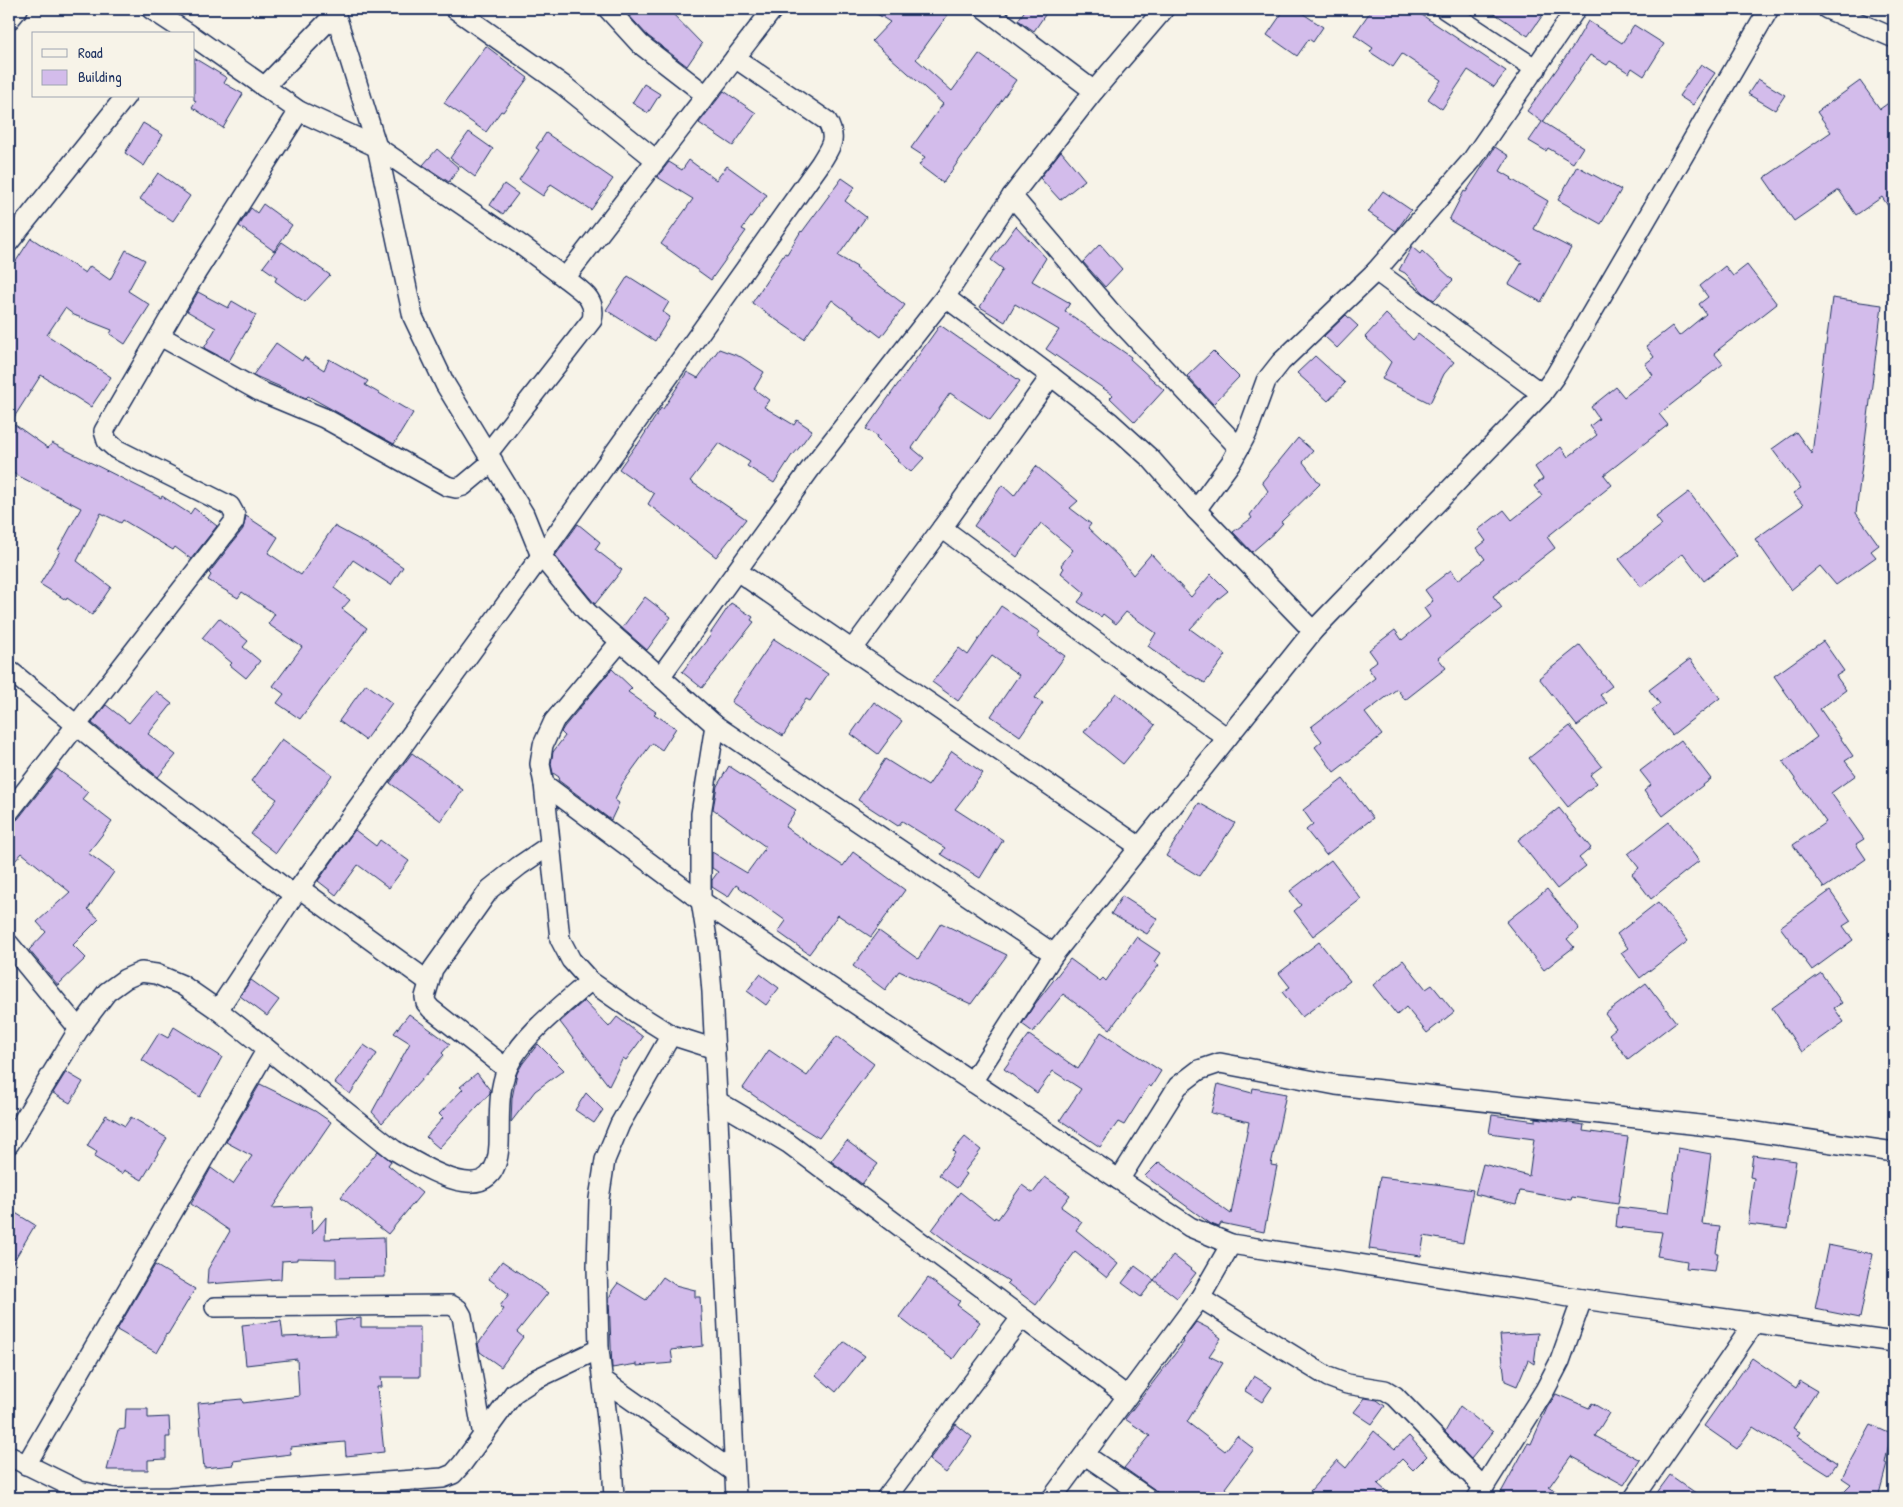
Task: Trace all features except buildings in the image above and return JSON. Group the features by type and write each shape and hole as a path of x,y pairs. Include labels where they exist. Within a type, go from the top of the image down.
{"street":[{"path":"9,20 18,9"},
{"path":"152,9 184,32"},
{"path":"455,9 562,85 656,160"},
{"path":"608,9 640,44 706,95"},
{"path":"565,278 773,9"},
{"path":"985,9 1094,91"},
{"path":"660,677 812,468 945,297 1012,196 1094,91 1164,9"},
{"path":"1446,9 1536,68"},
{"path":"1196,510 1232,461 1247,433 1266,381 1280,362 1376,271 1472,160 1576,9"},
{"path":"972,1082 1054,954 1313,631 1542,394 1555,376 1769,9"},
{"path":"1826,9 1894,38"},
{"path":"264,87 334,11 377,148 413,317 445,384 524,514 541,556 587,612 715,724 1054,954"},
{"path":"160,336 259,391 324,418 447,486 456,488 462,486 491,457 592,320 594,310 592,301 521,245 377,148 299,111 195,40"},
{"path":"218,1010 296,892 541,556 820,164 832,143 832,131 827,121 735,58"},
{"path":"9,242 124,98"},
{"path":"9,812 234,522 235,515 230,506 116,449 107,442 104,431 196,273 299,111"},
{"path":"1012,196 1109,310 1239,448"},
{"path":"1376,271 1542,394"},
{"path":"945,297 1110,422 1151,459 1196,510 1313,631"},
{"path":"852,650 1051,376"},
{"path":"942,528 1227,738"},
{"path":"737,571 1140,846"},
{"path":"620,642 554,721 543,745 540,764 544,784 560,939 571,960 590,981 671,1035 715,1049"},
{"path":"9,670 146,782 296,892 429,982"},
{"path":"715,724 701,814 700,901 708,945 715,1049 736,1498"},
{"path":"544,784 700,901 1190,1227 1231,1244 1582,1298 1894,1342"},
{"path":"507,1069 431,1009 426,1003 425,997 433,969 490,889 550,845"},
{"path":"9,944 79,1029"},
{"path":"9,1144 79,1029 107,992 125,979 141,972 156,974 182,986 218,1010 394,1150 421,1165 462,1182 477,1183 484,1180 491,1172 496,1161 499,1146 498,1111 507,1069 516,1053 543,1024 590,981"},
{"path":"614,1498 612,1462 599,1349 597,1266 599,1199 604,1160 620,1124 671,1035"},
{"path":"26,1465 267,1049"},
{"path":"1119,1180 1178,1086 1199,1070 1220,1063 1336,1085 1736,1129 1894,1152"},
{"path":"718,1101 788,1143 1127,1396"},
{"path":"1052,1498 1200,1298 1231,1244"},
{"path":"1200,1298 1328,1377 1347,1384 1386,1390 1394,1396 1480,1493 1545,1390 1560,1361 1582,1298"},
{"path":"215,1307 451,1305 458,1309 462,1316 482,1436"},
{"path":"886,1498 1021,1318"},
{"path":"1634,1498 1755,1322"},
{"path":"9,1456 80,1491 114,1498 366,1491 443,1478 453,1474 462,1464 514,1393 524,1385 599,1349"},
{"path":"602,1380 734,1472"},
{"path":"1085,1455 1148,1498"}]}
